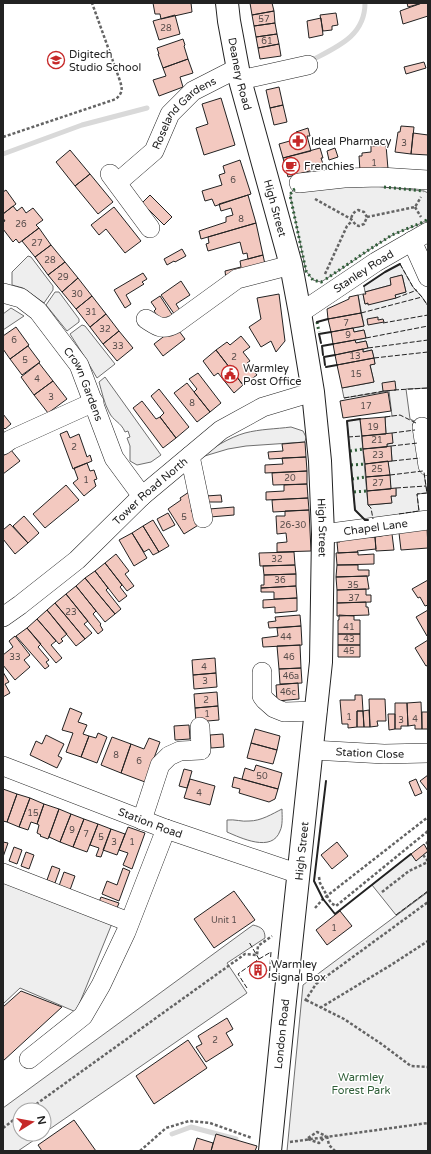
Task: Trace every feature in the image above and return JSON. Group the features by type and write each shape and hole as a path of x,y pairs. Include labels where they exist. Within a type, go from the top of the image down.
{"main road":[{"name":"Deanery Road","path":"227,3 239,74 257,143"},
{"name":"High Street","path":"257,143 291,265 313,392 320,461 323,534 321,662 312,750 309,874 295,918"},
{"name":"London Road","path":"270,1148 295,918"}],"street":[{"name":"Roseland Gardens","path":"150,228 113,178 154,150 170,114 193,91 239,74 308,65"},
{"path":"299,183 344,178 380,178 426,186"},
{"name":"Stanley Road","path":"300,312 376,262 428,232"},
{"path":"412,241 428,278"},
{"path":"146,319 157,327 167,328 175,324 237,279 291,265"},
{"name":"Crown Gardens","path":"3,293 21,298 38,311 79,366 94,402 114,458 142,496"},
{"name":"Tower Road North","path":"3,617 77,560 142,496 220,430 264,407 313,392"},
{"path":"3,445 10,440 94,402"},
{"path":"422,427 428,466"},
{"path":"190,456 203,518"},
{"name":"Chapel Lane","path":"323,534 428,520"},
{"path":"262,672 262,696 274,708 284,712 317,711"},
{"path":"142,820 160,765 168,756 180,752 201,750 200,727"},
{"name":"Station Close","path":"312,750 384,754 428,753"},
{"name":"Station Road","path":"3,766 166,829 309,874"},
{"path":"29,1059 83,1016 101,985 129,922 166,829"},
{"path":"3,873 129,922"}],"path":[{"path":"3,137 116,99 120,95 123,89 92,3"},
{"path":"367,217 415,207 426,186"},
{"path":"313,198 352,220 356,225 362,225 366,221 367,217"},
{"path":"328,294 325,283 325,274 347,226 352,220 352,215 358,210 364,212 367,217"},
{"path":"295,918 306,918 328,895 428,817"},
{"path":"309,874 320,883 328,895 331,903 336,906 428,831"},
{"path":"382,892 409,871 428,862 423,855"},
{"path":"316,984 428,902"},
{"path":"39,1102 246,954 257,955 258,946 276,933"},
{"path":"320,1008 428,941"},
{"path":"306,1000 344,1019 411,1066 428,1067"},
{"path":"3,1128 12,1121"},
{"path":"140,1151 166,1128 188,1121 210,1123 270,1148 307,1139 317,1132 327,1136 428,1123"},
{"path":"307,1139 319,1143 327,1136"},
{"path":"327,1136 329,1145 335,1151"}],"green space":[{"path":"364,185 424,191 428,193 428,219 391,236 321,282 313,280 306,271 290,195 293,190"},
{"path":"28,256 31,257 53,286 53,290 44,303 23,288 12,285 12,272"},
{"path":"400,264 413,287 428,306 428,388 406,389 410,419 416,422 427,493 417,494 419,511 365,520 355,510 347,421 360,419 368,505 391,503 391,496 396,496 396,489 391,489 388,461 392,461 391,447 387,447 387,444 393,443 386,434 385,417 392,416 389,391 344,398 342,388 374,382 370,365 375,364 372,350 363,352 363,349 368,348 366,341 356,343 355,340 366,338 364,330 354,332 353,328 364,326 358,295 363,294 365,304 396,298 395,295 406,292 402,275 391,278 391,285 365,292 364,286"},
{"path":"55,292 59,292 79,319 79,322 67,331 46,305"},
{"path":"11,308 24,316 3,330 3,314"},
{"path":"82,325 85,326 115,364 97,378 70,334"},
{"path":"105,377 161,455 151,462 137,465 130,461 130,446 127,438 130,437 128,431 125,432 113,418 107,409 103,397 99,382"},
{"path":"291,427 303,431 306,437 305,442 246,446 228,449 198,458 233,437 245,433"},
{"path":"282,809 281,829 276,838 270,841 263,843 256,842 227,832 227,820 258,820"},
{"path":"428,851 428,891 396,915 372,885 411,854 416,860"},
{"path":"3,877 113,921 76,1012 20,988 3,1004"},
{"name":"Warmley Forest Park","path":"428,892 428,1151 287,1151 303,985"},
{"path":"253,925 262,929 265,938 227,963 247,993 52,1127 52,1102 12,1102 12,1142 31,1142 18,1151 3,1151 3,1108"}],"building":[{"path":"153,3 191,3 192,12 161,19 160,14 155,14"},
{"path":"250,3 272,3 274,11 252,15"},
{"path":"407,3 422,3 408,7"},
{"path":"422,3 428,3 428,16 403,24 400,11"},
{"path":"274,11 275,23 254,26 252,15"},
{"path":"336,13 338,25 332,26 332,30 323,31 320,15"},
{"path":"175,15 180,34 159,40 153,21"},
{"path":"321,18 323,35 309,38 307,21"},
{"path":"275,23 277,34 256,37 254,26"},
{"path":"277,34 279,44 258,48 256,37"},
{"path":"183,39 188,59 163,68 157,48"},
{"path":"279,44 281,56 260,59 258,48"},
{"path":"188,59 193,73 180,77 183,87 159,96 153,80 166,76 163,68"},
{"path":"424,62 426,68 406,74 404,67"},
{"path":"279,87 283,105 270,108 266,90"},
{"path":"221,98 235,145 204,155 196,128 208,124 202,104"},
{"path":"283,105 287,122 274,125 270,108"},
{"path":"401,126 414,127 411,154 395,152 398,132 400,132"},
{"name":"Ideal Pharmacy","path":"308,128 310,136 307,136 311,151 283,158 279,144 297,139 296,132"},
{"path":"413,133 428,135 428,155 411,154"},
{"path":"386,145 388,169 360,171 359,156 362,156 362,153 371,152 371,146"},
{"path":"320,148 324,167 288,177 283,158"},
{"path":"335,148 338,157 329,160 327,151"},
{"path":"70,150 90,174 75,186 56,162"},
{"path":"240,160 251,194 215,206 212,199 205,201 202,191 222,185 219,175 225,173 223,166"},
{"path":"90,174 113,202 98,214 75,186"},
{"path":"6,190 16,204 3,214 3,192"},
{"path":"150,195 172,217 164,225 142,203"},
{"path":"248,195 256,223 201,239 199,231 226,222 226,217 233,215 231,208 221,211 219,204"},
{"path":"13,206 17,211 22,207 26,213 33,208 43,220 36,225 39,228 19,243 16,239 13,242 3,229 3,222 5,221 3,214"},
{"path":"114,207 141,241 125,253 106,229 99,235 91,225"},
{"path":"256,223 263,255 248,259 247,253 243,254 240,242 208,251 206,244 209,243 208,237"},
{"path":"39,228 51,245 35,257 22,241"},
{"path":"51,245 65,262 48,275 35,257"},
{"path":"182,249 186,256 167,265 164,259"},
{"path":"263,255 266,269 226,279 225,271 241,267 240,261"},
{"path":"65,262 78,278 62,292 48,275"},
{"path":"143,273 147,279 142,282 144,284 126,295 131,304 125,308 114,290"},
{"path":"402,275 406,292 395,295 396,298 368,305 368,303 365,304 363,294 366,294 365,292 391,285 390,278"},
{"path":"78,278 92,296 76,309 62,292"},
{"path":"181,281 190,295 176,304 181,312 175,315 161,295"},
{"path":"279,294 285,341 276,352 271,341 261,347 249,327 261,319 257,298"},
{"path":"358,295 361,313 328,319 327,309 349,299 349,297"},
{"path":"92,296 106,314 90,327 76,309"},
{"path":"160,296 173,316 162,323 154,311 156,309 151,302"},
{"path":"361,313 364,326 331,332 328,319"},
{"path":"106,314 119,331 103,344 90,327"},
{"path":"378,317 378,320 383,319 384,322 368,325 367,319"},
{"path":"16,327 29,345 10,359 3,349 3,336"},
{"path":"176,327 185,339 163,356 154,344"},
{"path":"353,328 354,332 364,330 366,338 333,344 331,332"},
{"path":"119,331 133,348 117,361 103,344"},
{"path":"241,336 250,347 243,352 250,361 247,363 257,375 243,385 216,350 227,342 230,345"},
{"path":"355,340 356,343 366,341 368,348 335,355 333,344"},
{"path":"28,346 40,362 22,375 10,359"},
{"path":"363,349 363,352 372,350 374,358 337,365 335,355"},
{"path":"216,350 243,385 234,393 218,373 214,376 203,361"},
{"path":"374,358 375,364 370,365 374,382 342,388 337,365"},
{"path":"39,363 53,381 34,395 21,377"},
{"path":"198,373 221,403 210,412 194,392 197,389 189,379"},
{"path":"53,381 67,399 48,413 34,395"},
{"path":"395,381 396,390 383,391 382,383"},
{"path":"187,383 210,412 197,422 174,393"},
{"path":"159,389 189,427 176,438 160,417 164,413 151,396"},
{"path":"388,392 391,411 343,418 340,401"},
{"path":"142,401 156,419 160,417 176,438 163,448 133,408"},
{"path":"3,414 11,424 5,429 3,427"},
{"path":"385,417 386,434 362,436 360,419"},
{"path":"67,431 70,438 79,434 87,457 90,455 92,461 73,469 60,434"},
{"path":"392,433 393,443 387,444 387,447 363,449 362,436"},
{"path":"305,442 306,457 269,459 268,452 283,451 282,444"},
{"path":"391,446 392,461 365,464 363,449"},
{"path":"11,450 20,461 3,474 3,456"},
{"path":"306,457 307,471 265,473 265,465 283,464 282,458"},
{"path":"388,461 390,475 366,477 365,464"},
{"path":"87,463 90,471 94,470 97,479 94,480 96,486 84,496 73,483 78,479 74,468"},
{"path":"307,471 307,484 273,485 272,473"},
{"path":"390,475 391,489 367,491 366,477"},
{"path":"307,484 308,498 266,500 266,492 284,491 284,485"},
{"path":"66,485 79,500 45,528 33,514"},
{"path":"396,488 396,496 391,496 392,503 368,505 367,491"},
{"path":"192,490 195,508 191,510 200,524 184,534 168,509"},
{"path":"221,495 222,502 207,502 206,496"},
{"path":"308,498 309,510 273,512 272,500"},
{"path":"234,507 234,515 210,517 209,509"},
{"path":"309,510 311,551 277,552 277,543 287,542 286,533 277,534 276,516 285,516 285,511"},
{"path":"168,513 175,525 163,531 157,519"},
{"path":"24,516 39,533 28,543 13,526"},
{"path":"153,520 169,546 159,552 143,526"},
{"path":"10,524 28,543 15,554 3,539 3,530"},
{"path":"143,526 159,552 153,555 149,549 144,552 132,533"},
{"path":"427,527 428,548 401,550 399,533"},
{"path":"132,533 147,558 134,566 119,540"},
{"path":"392,534 394,550 376,551 375,537"},
{"path":"375,537 376,549 338,553 337,542 340,542 340,539"},
{"path":"294,552 295,565 260,566 259,553"},
{"path":"358,552 358,555 374,554 374,564 337,565 336,553"},
{"path":"116,554 129,571 125,574 134,586 127,591 105,563"},
{"path":"105,563 122,585 120,587 127,596 119,602 95,571"},
{"path":"295,565 296,574 264,575 263,566"},
{"path":"337,565 358,565 358,570 369,570 369,576 336,577"},
{"path":"95,571 108,588 106,590 121,609 115,614 85,578"},
{"path":"296,574 296,586 261,588 261,585 264,585 264,575"},
{"path":"367,576 369,589 337,590 336,577"},
{"path":"85,578 115,614 105,622 76,586"},
{"path":"428,580 428,605 425,606 420,597 418,598 412,589"},
{"path":"76,586 96,611 93,614 101,624 100,625 103,630 98,634 66,594"},
{"path":"296,586 297,598 274,599 274,592 261,592 261,588"},
{"path":"366,589 366,595 371,595 371,602 337,603 337,590"},
{"path":"66,594 88,621 84,624 92,633 85,639 55,603"},
{"path":"297,598 297,611 275,613 275,607 263,608 263,600"},
{"path":"366,602 369,615 337,616 337,603"},
{"path":"55,603 85,639 76,646 47,610"},
{"path":"47,610 67,634 61,639 63,641 59,644 37,619"},
{"path":"428,610 428,635 427,636 416,617"},
{"path":"300,615 301,626 269,628 268,622 276,621 275,617"},
{"path":"339,615 354,616 354,620 360,620 360,634 338,634"},
{"path":"37,619 56,641 51,645 62,658 56,663 27,628"},
{"path":"301,626 302,645 263,647 262,638 278,636 277,628"},
{"path":"27,628 41,644 38,647 49,660 46,662 49,666 45,669 16,636"},
{"path":"338,634 360,634 360,645 338,645"},
{"path":"15,636 30,655 24,660 30,667 15,680 3,665 3,655 13,647 9,641"},
{"path":"428,640 428,665 426,666 415,648"},
{"path":"300,645 301,668 279,669 277,646"},
{"path":"338,645 360,645 360,657 338,657"},
{"path":"215,658 216,673 193,675 192,660"},
{"path":"301,668 302,683 280,684 279,669"},
{"path":"3,672 9,682 5,684 10,693 3,697"},
{"path":"216,673 217,687 194,689 193,675"},
{"path":"298,683 299,699 277,701 276,685"},
{"path":"217,692 218,706 195,708 194,694"},
{"path":"355,695 362,695 363,711 357,711 357,727 348,728 348,724 342,724 340,700 355,700"},
{"path":"369,699 385,699 386,721 377,721 378,726 370,727"},
{"path":"421,702 422,729 415,729 415,725 408,726 407,703"},
{"path":"395,703 407,703 408,726 401,726 401,729 395,729"},
{"path":"218,706 219,720 196,722 195,708"},
{"path":"70,708 82,713 78,722 87,725 83,734 89,736 81,757 66,752 73,733 62,730"},
{"path":"369,710 370,727 364,727 363,711"},
{"path":"357,711 363,711 364,727 357,727"},
{"path":"422,712 428,712 428,729 422,729"},
{"path":"388,714 395,714 395,729 389,730"},
{"path":"189,725 190,739 175,740 174,726"},
{"path":"255,729 280,736 277,750 251,743"},
{"path":"98,733 107,737 97,763 81,757 89,736 96,738"},
{"path":"223,734 224,747 211,748 210,735"},
{"path":"46,735 64,744 58,756 62,758 57,768 30,755 36,741 42,744"},
{"path":"112,737 131,744 121,773 101,765"},
{"path":"149,738 160,742 145,782 121,773 131,744 144,749"},
{"path":"251,743 277,750 273,764 247,758"},
{"path":"256,765 282,773 278,789 242,779 245,768 254,771"},
{"path":"184,769 192,771 187,788 179,786"},
{"path":"428,775 428,791 420,781"},
{"path":"234,777 278,789 275,799 269,802 239,793 240,789 232,787"},
{"path":"190,779 215,786 210,805 184,798"},
{"path":"416,779 422,793 415,796 409,782"},
{"path":"3,789 17,794 7,822 3,821"},
{"path":"17,794 30,798 19,827 7,822"},
{"path":"30,798 44,804 37,824 31,822 28,830 19,827"},
{"path":"44,804 59,809 48,839 37,833 39,825 37,824"},
{"path":"59,809 71,814 60,842 49,837"},
{"path":"71,814 84,819 73,847 60,842"},
{"path":"84,819 98,824 87,852 73,847"},
{"path":"98,824 111,829 101,857 96,856 99,848 90,845"},
{"path":"128,827 145,833 132,869 123,865 128,853 119,850"},
{"path":"111,829 125,834 117,855 103,850"},
{"path":"3,842 8,843 3,857"},
{"path":"337,842 348,856 332,869 321,855"},
{"path":"424,844 428,851 416,861 411,854"},
{"path":"14,847 22,850 17,864 9,861"},
{"path":"26,852 34,855 29,869 21,866"},
{"path":"52,866 60,869 55,883 47,880"},
{"path":"123,868 130,871 119,901 102,894 107,881 117,885"},
{"path":"64,872 75,876 70,890 59,886"},
{"path":"234,891 255,920 214,948 194,919"},
{"path":"101,897 119,903 115,913 97,907"},
{"path":"340,911 352,926 327,945 316,930"},
{"name":"Warmley Signal Box","path":"261,962 267,971 255,978 250,970"},
{"path":"21,991 62,1007 3,1061 3,1007"},
{"path":"227,1018 233,1029 226,1033 233,1045 206,1062 196,1047 202,1044 198,1036"},
{"path":"188,1040 207,1068 154,1104 136,1076"},
{"path":"74,1120 96,1151 42,1151 38,1145 42,1142 52,1142 52,1135"},
{"path":"216,1134 257,1146 255,1151 211,1151"},
{"path":"197,1138 213,1143 211,1151 193,1151"}],"waterway":[{"path":"314,59 333,49 349,38 361,23 365,3"},
{"path":"3,154 82,125 147,108"},
{"path":"172,1134 191,1127 236,1139"}],"hedge":[{"path":"384,187 424,191"},
{"path":"295,189 290,195 306,271 313,280 321,282 324,281"},
{"path":"326,279 392,235 423,222"},
{"path":"317,322 319,332"},
{"path":"350,451 363,449"},
{"path":"351,465 365,464"},
{"path":"352,479 366,477"},
{"path":"354,492 367,491"}],"fence":[{"path":"400,264 413,287 428,306"},
{"path":"396,298 417,290"},
{"path":"361,313 422,297"},
{"path":"383,323 428,315"},
{"path":"366,338 428,326"},
{"path":"368,348 428,340"},
{"path":"374,358 428,352"},
{"path":"394,390 428,388"},
{"path":"344,398 384,391"},
{"path":"385,417 400,415 416,423"},
{"path":"392,433 415,430"},
{"path":"348,437 362,436"},
{"path":"391,446 418,443"},
{"path":"392,461 420,458"},
{"path":"390,475 423,471"},
{"path":"399,514 419,511 417,494 427,493 424,472"},
{"path":"396,488 426,486"},
{"path":"368,505 371,508 373,519"},
{"path":"396,915 428,891"},
{"path":"247,988 238,974 259,959 249,942"},
{"path":"259,959 271,952 269,980"}],"wall":[{"path":"364,286 400,264"},
{"path":"317,322 328,319"},
{"path":"321,343 319,334 331,332"},
{"path":"323,355 322,346 333,344"},
{"path":"325,365 324,357 335,355"},
{"path":"326,367 337,365"},
{"path":"360,419 347,421 355,510 365,520 368,520"},
{"path":"326,781 314,881 323,899 335,914 411,854"}],"place":[{"name":"Digitech Studio School","path":"56,60"},
{"name":"Ideal Pharmacy","path":"298,141"},
{"name":"Frenchies","path":"291,166"},
{"name":"Warmley Post Office","path":"230,374"},
{"name":"Warmley Signal Box","path":"258,970"}]}
